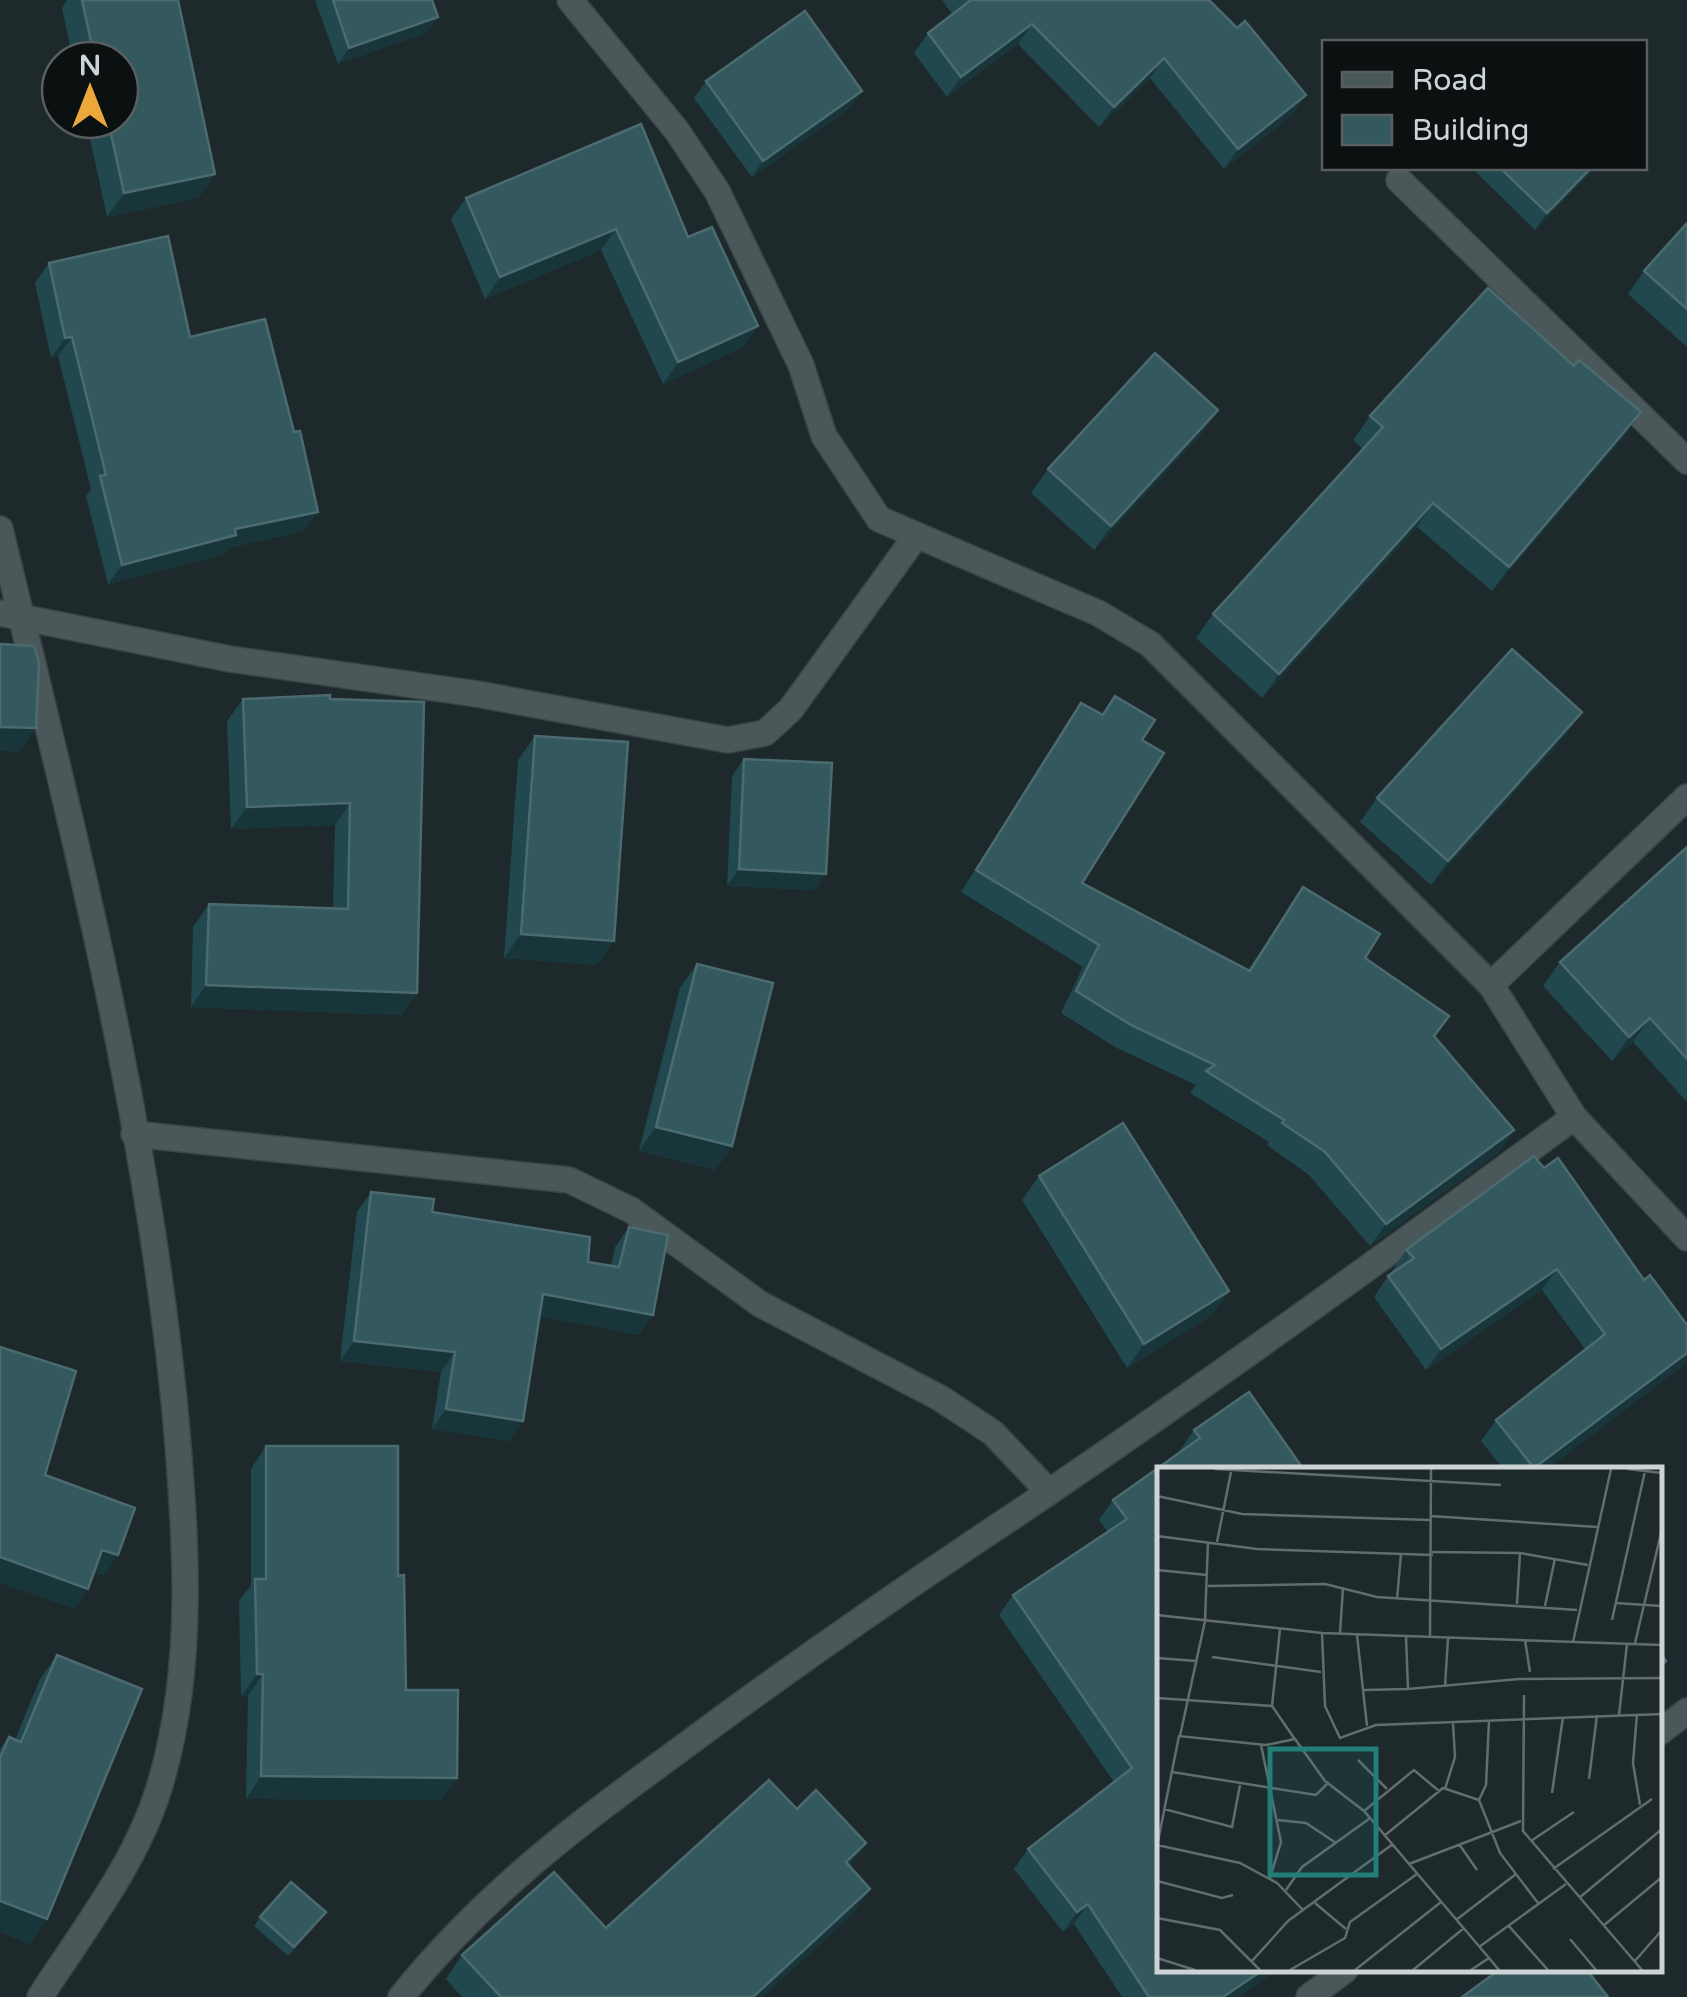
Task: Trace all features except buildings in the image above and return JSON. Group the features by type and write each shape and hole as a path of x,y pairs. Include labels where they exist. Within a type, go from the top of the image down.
{"street":[{"path":"570,0 677,132 717,191 801,365 824,436 879,519 1098,614 1150,644 1492,985 1574,1117 1687,1238"},
{"path":"1400,180 1687,461"},
{"path":"0,529 10,614 66,800 165,1304 181,1479 186,1651 162,1777 145,1828 40,1997"},
{"path":"10,614 230,658 476,694 728,740 765,733 791,709 916,536"},
{"path":"1492,985 1687,797"},
{"path":"401,1997 441,1947 513,1876 756,1693 1373,1265 1574,1117"},
{"path":"134,1134 568,1180 631,1210 720,1280 760,1304 940,1398 993,1433 1049,1492"},
{"path":"1662,1731 1687,1712"},
{"path":"1309,1997 1343,1972"}]}
